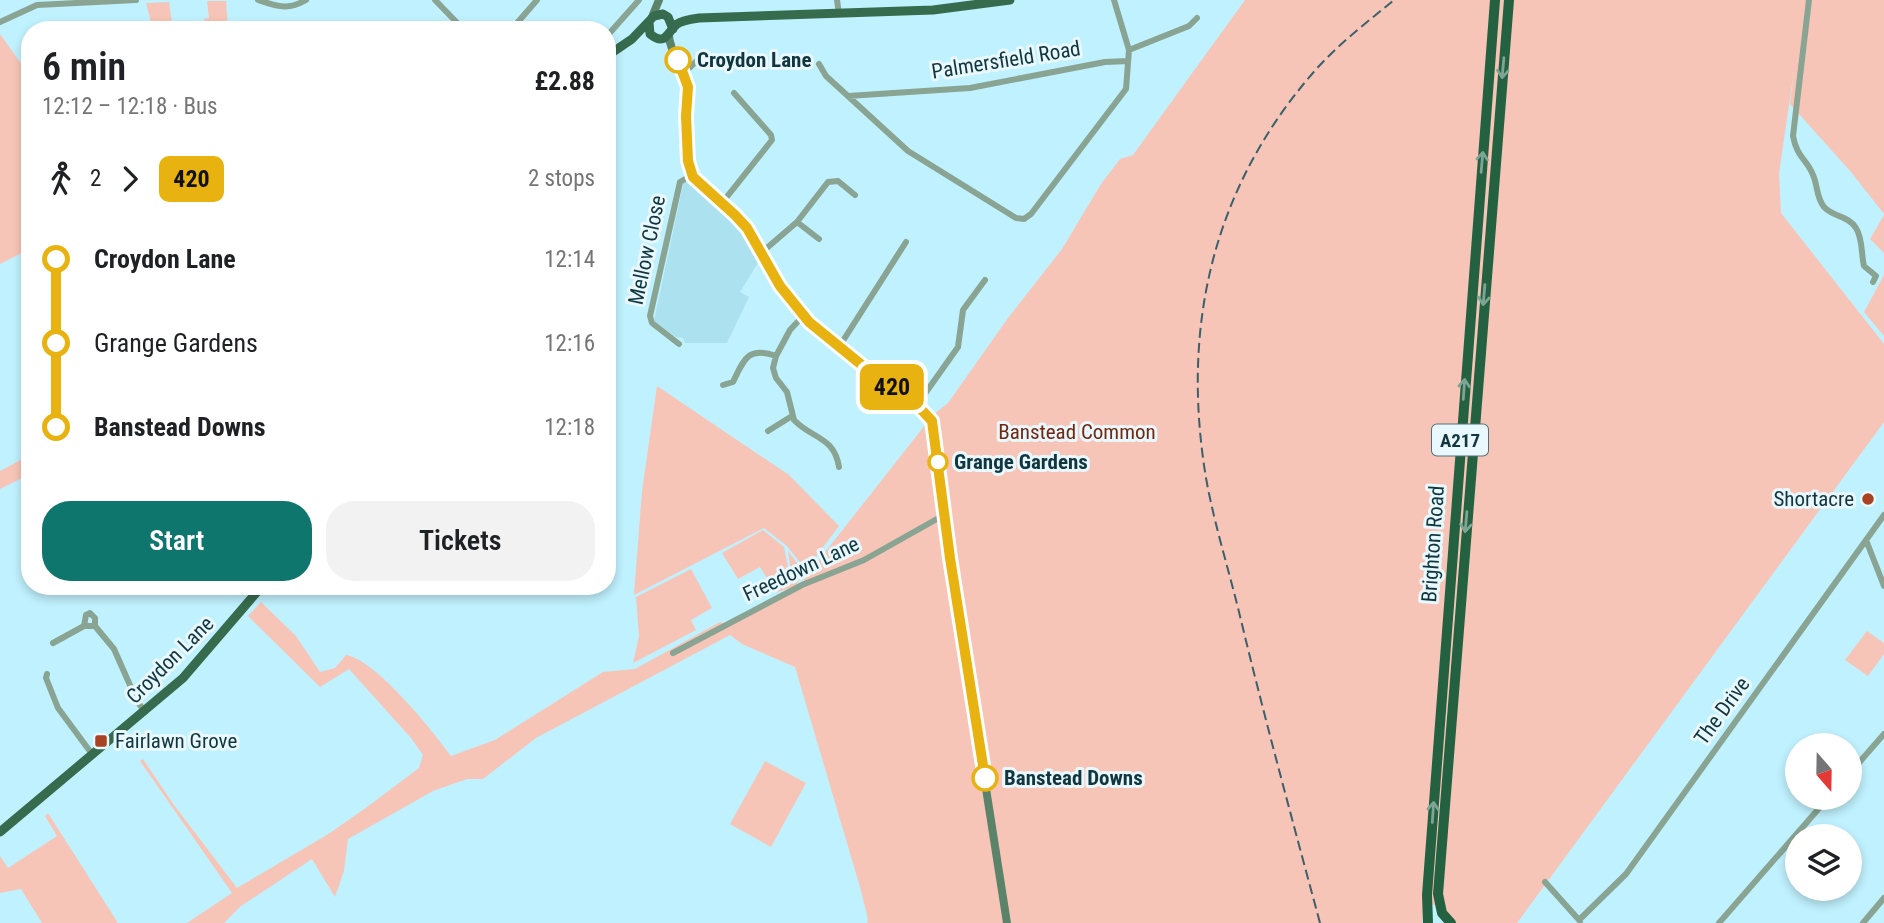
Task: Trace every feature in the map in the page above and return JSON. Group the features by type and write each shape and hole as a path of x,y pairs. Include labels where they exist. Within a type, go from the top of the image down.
{"highway":[{"name":"Brighton Road","path":"1429,923 1427,895 1495,0"},
{"name":"Brighton Road","path":"1449,921 1440,909 1438,894 1509,0"},
{"path":"1429,923 1438,917 1449,921"}],"main road":[{"path":"660,0 671,32 675,55 688,87 688,161 692,175 747,228 780,286 803,316 839,347 917,405 934,426 944,515 1007,923"},
{"path":"660,0 648,27 654,37 675,55"},
{"path":"616,50 659,14 699,18 839,14 933,10 1010,0"},
{"path":"632,38 654,37 671,32 680,23 699,18"},
{"name":"Croydon Lane","path":"1,829 183,678 254,595"}],"street":[{"path":"0,22 37,5 136,0"},
{"path":"258,0 286,8 306,0"},
{"path":"435,0 455,21"},
{"path":"519,21 537,0"},
{"path":"616,26 639,0"},
{"path":"837,0 839,14"},
{"path":"819,64 826,76 916,156 1016,218 1024,219 1031,214 1124,93 1129,50 1114,0"},
{"path":"1809,0 1793,136 1795,149 1814,176 1823,206 1850,220 1857,229 1864,266 1877,276 1873,282"},
{"path":"1129,50 1189,26 1196,19"},
{"path":"684,73 704,54"},
{"name":"Palmersfield Road","path":"848,96 970,88 1105,62 1128,61"},
{"path":"722,202 772,140 771,135 734,93"},
{"name":"Mellow Close","path":"679,344 651,321 651,307 680,182 692,175"},
{"path":"761,253 797,222 831,180 838,181 855,195"},
{"path":"797,222 819,239"},
{"path":"839,347 906,242"},
{"path":"917,405 958,347 963,310 985,280"},
{"path":"803,316 792,327 776,356 774,373 787,393 792,416 800,426 818,435 828,444 837,456 839,467"},
{"path":"723,385 733,382 744,359 751,354 766,353 776,356"},
{"path":"768,431 792,416"},
{"name":"Freedown Lane","path":"673,653 802,585 875,554 944,515"},
{"name":"The Drive","path":"1580,922 1626,874 1884,515"},
{"path":"1866,540 1884,586"},
{"path":"84,626 86,615 90,613 95,618 96,626 114,649 137,701 145,712"},
{"path":"52,643 84,626 96,626"},
{"path":"47,674 46,678 58,708 92,754"},
{"path":"1862,759 1884,734"},
{"path":"1719,923 1818,810"},
{"path":"1545,882 1580,922"},
{"path":"1863,923 1884,898"}],"shaded area":[{"path":"684,180 724,208 747,233 761,258 740,292 749,297 727,343 685,343 683,338 676,337 654,321"}],"green space":[{"name":"Banstead Downs","path":"1245,0 1884,0 1884,214 1851,172 1790,104 1794,71 1779,173 1781,213 1884,344 1884,422 1517,923 1455,923 1442,908 1424,901 1422,923 867,923 860,887 795,667 742,644 730,635 536,738 483,779 467,779 433,791 348,839 344,871 335,897 312,859 241,906 224,923 187,923 232,893 140,761 143,759 237,888 330,833 367,807 419,768 423,755 349,669 320,687 248,616 261,602 296,636 320,672 335,668 346,655 358,659 372,669 403,698 451,756 495,740 603,672 635,669 720,622 726,624 796,589 933,415 948,403 1008,318 1062,249 1101,184 1120,159 1133,155"},
{"path":"207,1 226,1 227,21 204,21 209,18"},
{"path":"169,2 172,21 151,21 146,3"},
{"path":"0,34 21,63 21,254 0,264"},
{"path":"1884,215 1884,253 1870,239"},
{"path":"1884,275 1884,336 1864,312"},
{"path":"657,386 789,475 839,526 806,570 787,546 764,528 634,595 642,491"},
{"path":"21,460 21,478 0,489 0,471"},
{"path":"763,530 784,547 790,577 774,590 760,567 738,579 722,553"},
{"path":"788,551 803,571 796,586 775,593 792,579"},
{"path":"691,569 712,608 691,620 696,630 633,663 639,636 636,597"},
{"path":"1867,631 1884,643 1884,654 1868,676 1845,660"},
{"path":"765,761 806,783 771,847 730,824"},
{"path":"48,813 118,923 42,923 21,889 0,893 0,856 8,868 57,836 45,816"}],"railway":[{"path":"1320,923 1258,690 1206,478 1199,422 1198,368 1202,315 1212,263 1228,213 1250,165 1278,119 1321,64 1394,0"}],"bus line":[{"name":"420","path":"678,60 688,87 688,161 693,177 747,228 780,286 809,322 917,405 932,421 950,558 985,778"}],"place":[{"name":"Croydon Lane","path":"678,60"},
{"name":"Grange Gardens","path":"938,462"},
{"name":"Shortacre","path":"1868,499"},
{"name":"Fairlawn Grove","path":"101,741"},
{"name":"Banstead Downs","path":"985,778"}],"park label":[{"name":"Banstead Common","path":"1077,432"}]}
